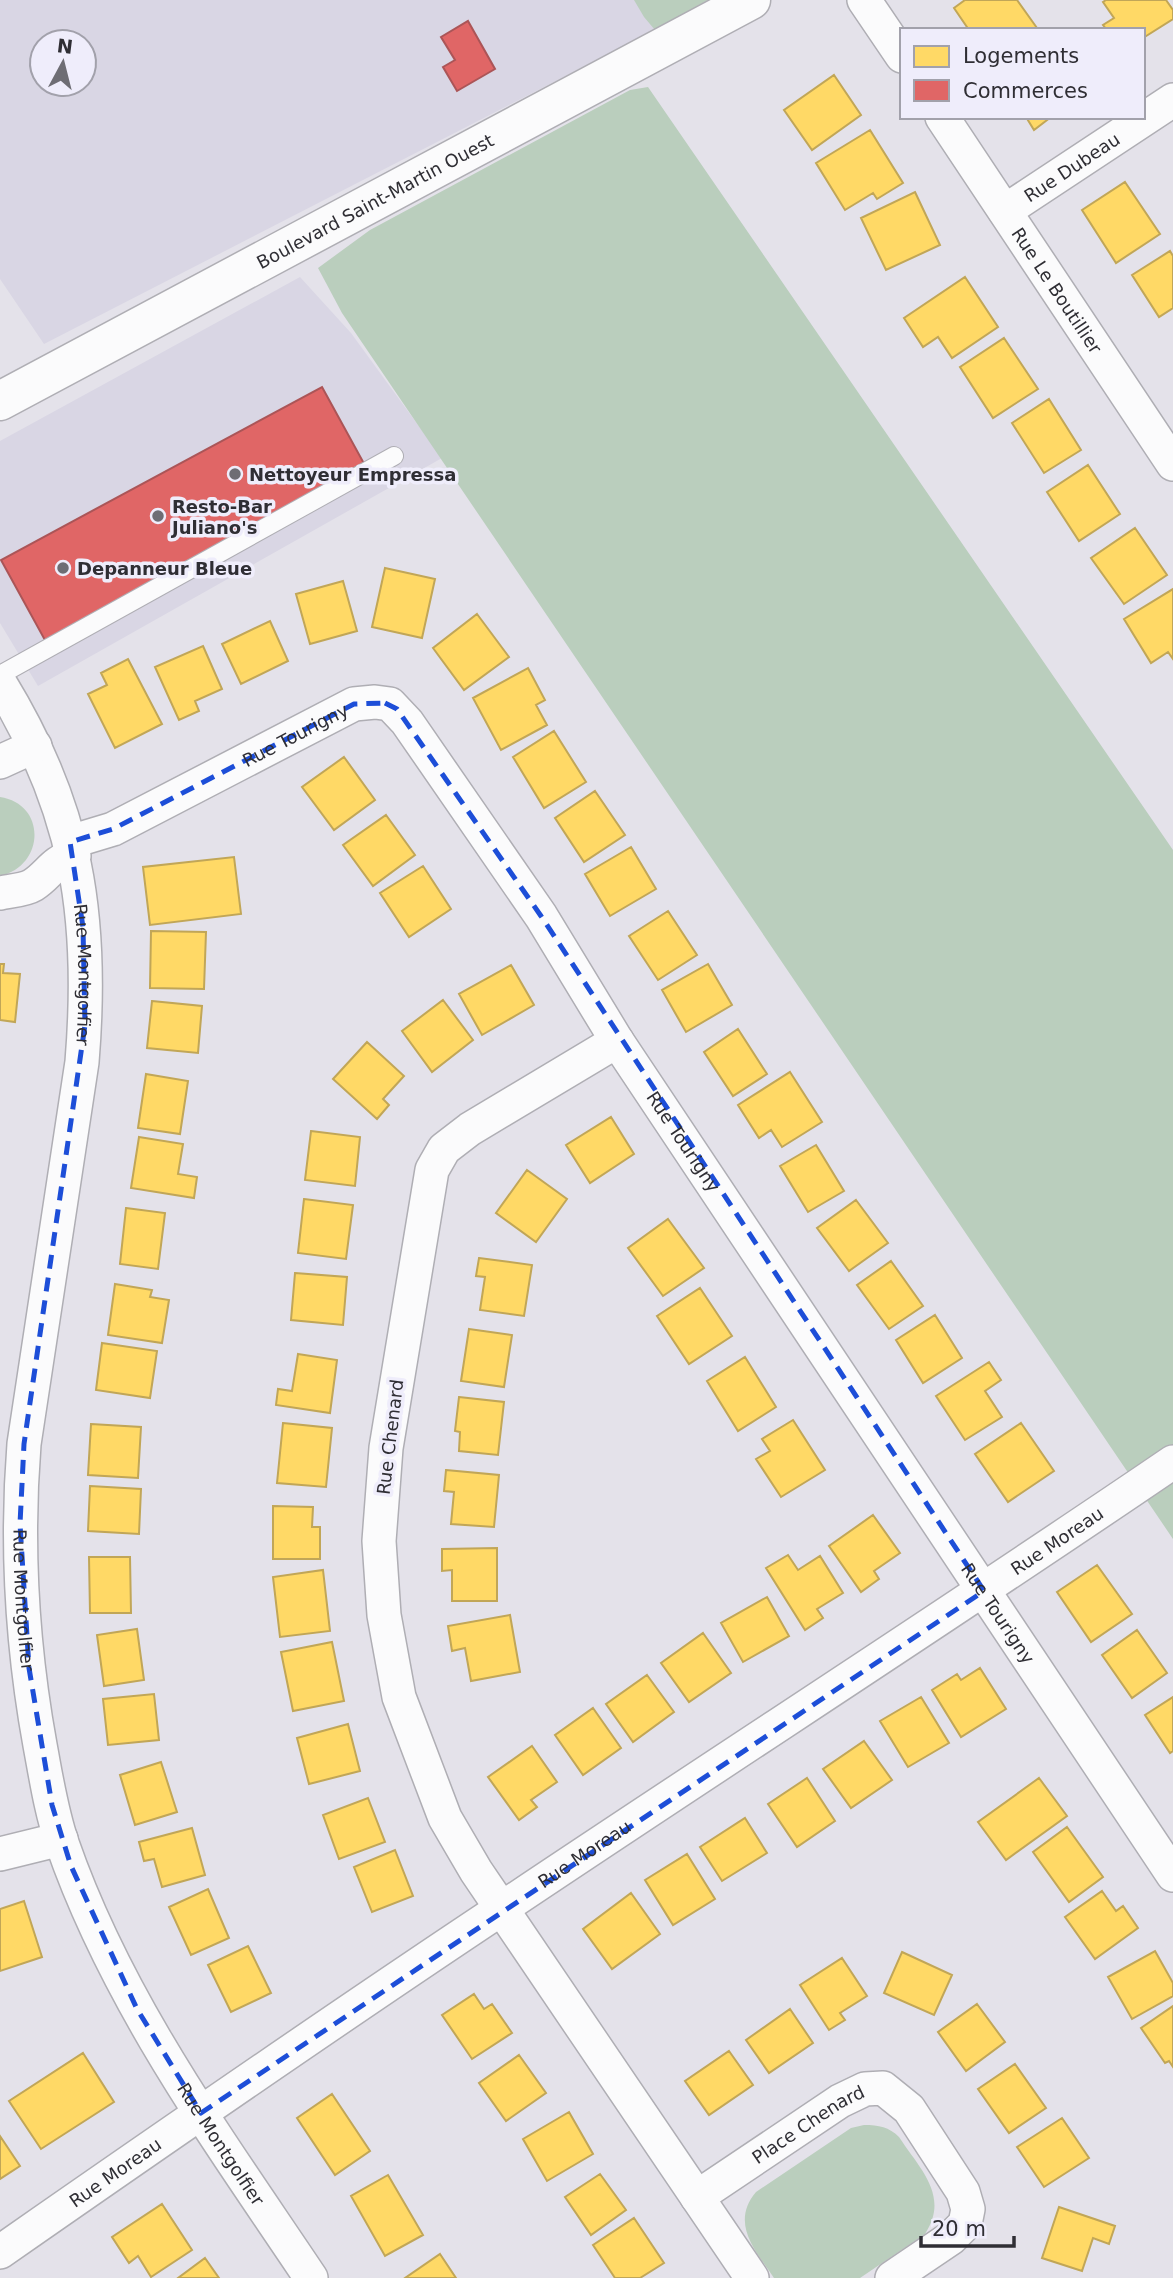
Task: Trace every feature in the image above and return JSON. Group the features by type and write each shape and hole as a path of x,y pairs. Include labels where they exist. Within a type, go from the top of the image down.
{"main road":[{"name":"Boulevard Saint-Martin Ouest","path":"0,401 751,0"}],"street":[{"path":"864,0 900,53"},
{"name":"Rue Dubeau","path":"1145,118 1173,100"},
{"name":"Rue Le Boutillier","path":"943,119 1173,464"},
{"name":"Rue Dubeau","path":"1005,211 1144,119"},
{"name":"Rue Montgolfier","path":"0,683 35,746 60,806 72,849 85,954 85,1025 78,1096 15,1407 24,1444 20,1510 24,1618 34,1711 52,1805 61,1839 87,1905 143,2019 201,2113 311,2278"},
{"name":"Rue Tourigny","path":"72,849 354,704 375,702 397,709 428,748 541,916 617,1041 1173,1875"},
{"path":"0,761 35,746"},
{"path":"0,893 30,887 72,849"},
{"name":"Rue Chenard","path":"500,1909 445,1818 399,1697 380,1576 379,1541 386,1448 427,1195 432,1170 438,1158 444,1149 470,1129 617,1041"},
{"name":"Rue Moreau","path":"0,2252 500,1909 984,1591 1173,1462"},
{"path":"0,1854 61,1839"},
{"path":"500,1909 752,2278"},
{"name":"Place Chenard","path":"697,2197 841,2101 865,2089 883,2088 909,2109 963,2192 968,2208 965,2224 951,2238 892,2278"}],"lane":[{"path":"0,676 394,456"}],"highlighted area":[{"path":"385,703 397,709 541,916 984,1591 201,2113 137,2009 71,1866 52,1805 29,1668 20,1524 24,1444 85,1025 83,927 70,842 113,829 354,704"}],"shaded area":[{"path":"0,0 708,0 655,30 44,344 0,279"},
{"path":"300,277 351,333 442,458 38,686 0,623 0,441"}],"green space":[{"path":"634,0 708,0 655,30"},
{"path":"648,87 1173,850 1173,1539 342,313 318,268 370,230 630,90"},
{"path":"0,797 15,802 26,811 33,822 34,835 26,860 15,870 0,876"},
{"path":"864,2125 883,2127 899,2137 923,2172 933,2195 934,2207 932,2220 925,2234 860,2278 774,2278 748,2236 745,2215 749,2203 756,2192 851,2128"}],"building: Logements":[{"path":"965,0 1017,0 1037,28 968,28 954,8"},
{"path":"1166,0 1173,10 1173,19 1145,37 1145,28 1105,28 1103,25 1114,18 1103,2"},
{"path":"834,75 861,115 812,150 784,110"},
{"path":"1027,119 1048,119 1034,130"},
{"path":"870,130 903,183 877,199 873,193 845,210 816,163"},
{"path":"1125,182 1160,234 1116,263 1082,210"},
{"path":"915,192 940,245 886,270 861,218"},
{"path":"1170,251 1173,256 1173,308 1159,317 1132,275"},
{"path":"965,277 998,327 952,358 938,337 923,347 904,318"},
{"path":"1004,338 1038,389 993,418 960,367"},
{"path":"1049,399 1081,450 1044,473 1012,423"},
{"path":"1088,465 1120,514 1079,541 1047,492"},
{"path":"1135,528 1167,575 1124,604 1091,558"},
{"path":"385,568 435,579 422,638 372,627"},
{"path":"343,581 357,631 310,644 296,594"},
{"path":"1173,589 1173,659 1168,652 1151,663 1124,619"},
{"path":"477,614 509,657 464,690 433,648"},
{"path":"270,621 288,661 241,684 222,644"},
{"path":"203,646 222,689 195,701 199,711 179,720 155,667"},
{"path":"128,659 162,724 115,748 88,694 107,685 101,673"},
{"path":"528,668 545,700 536,705 547,725 501,750 473,698"},
{"path":"554,731 586,782 544,808 513,757"},
{"path":"344,757 375,800 334,830 302,787"},
{"path":"595,791 625,835 584,862 555,818"},
{"path":"386,815 415,855 373,886 343,845"},
{"path":"631,847 656,889 610,916 585,874"},
{"path":"234,857 241,914 150,925 143,867"},
{"path":"423,866 451,909 409,937 380,893"},
{"path":"668,911 697,955 658,980 629,936"},
{"path":"151,931 206,932 204,989 150,988"},
{"path":"0,964 4,964 3,973 20,974 15,1022 0,1020"},
{"path":"708,964 732,1005 686,1032 662,990"},
{"path":"511,965 534,1005 482,1035 459,994"},
{"path":"443,1000 473,1040 432,1072 402,1031"},
{"path":"152,1001 202,1006 198,1053 147,1048"},
{"path":"738,1029 767,1074 733,1096 704,1052"},
{"path":"367,1042 404,1076 383,1099 389,1105 377,1119 333,1079"},
{"path":"790,1072 822,1122 782,1147 771,1130 759,1138 738,1105"},
{"path":"146,1074 188,1081 180,1134 138,1128"},
{"path":"611,1117 634,1154 590,1183 566,1145"},
{"path":"311,1131 360,1137 355,1186 305,1180"},
{"path":"139,1137 183,1144 178,1174 197,1177 194,1198 131,1188"},
{"path":"816,1145 844,1191 808,1212 780,1166"},
{"path":"527,1170 567,1199 536,1242 496,1213"},
{"path":"304,1199 353,1205 346,1259 298,1253"},
{"path":"856,1200 888,1243 849,1271 817,1228"},
{"path":"126,1208 165,1213 158,1269 120,1264"},
{"path":"668,1219 704,1268 663,1296 628,1248"},
{"path":"479,1258 532,1265 524,1316 480,1310 485,1277 476,1276"},
{"path":"891,1261 923,1306 889,1329 857,1285"},
{"path":"295,1273 347,1277 343,1325 291,1320"},
{"path":"115,1284 152,1290 150,1297 169,1300 162,1343 108,1335"},
{"path":"700,1288 732,1336 689,1364 657,1316"},
{"path":"935,1315 962,1358 923,1383 896,1340"},
{"path":"469,1329 512,1335 504,1387 461,1381"},
{"path":"102,1343 157,1351 150,1398 96,1390"},
{"path":"298,1354 337,1360 330,1413 276,1405 278,1389 292,1391"},
{"path":"745,1357 776,1407 738,1431 707,1381"},
{"path":"989,1362 1001,1380 985,1391 1002,1417 965,1440 936,1396"},
{"path":"459,1397 504,1402 498,1455 459,1451 460,1432 455,1431"},
{"path":"793,1420 825,1470 781,1497 756,1459 770,1451 762,1439"},
{"path":"283,1423 332,1428 326,1487 277,1483"},
{"path":"1021,1423 1054,1471 1008,1502 975,1454"},
{"path":"91,1424 141,1427 138,1478 88,1475"},
{"path":"446,1470 499,1475 494,1527 451,1524 454,1492 444,1491"},
{"path":"90,1486 141,1489 139,1534 88,1531"},
{"path":"273,1506 313,1507 312,1527 320,1527 320,1559 273,1559"},
{"path":"873,1515 900,1553 874,1571 879,1579 861,1592 829,1546"},
{"path":"497,1548 497,1601 452,1601 452,1570 442,1571 442,1549"},
{"path":"788,1555 798,1570 820,1556 843,1593 817,1609 823,1618 805,1630 766,1568"},
{"path":"89,1557 130,1557 131,1613 90,1613"},
{"path":"1097,1565 1132,1614 1091,1642 1057,1592"},
{"path":"323,1570 330,1631 280,1637 273,1577"},
{"path":"767,1597 789,1636 743,1662 721,1623"},
{"path":"510,1615 520,1672 471,1681 465,1648 452,1651 448,1626"},
{"path":"137,1629 144,1680 104,1686 97,1635"},
{"path":"1137,1630 1167,1673 1132,1698 1102,1655"},
{"path":"703,1633 731,1673 689,1702 661,1663"},
{"path":"332,1642 344,1701 293,1711 281,1652"},
{"path":"980,1668 1006,1709 961,1737 932,1690 957,1674 961,1680"},
{"path":"647,1675 674,1712 633,1742 606,1704"},
{"path":"154,1694 159,1740 108,1745 103,1699"},
{"path":"921,1697 949,1743 908,1767 880,1721"},
{"path":"1173,1697 1173,1751 1170,1753 1145,1715"},
{"path":"593,1708 621,1748 583,1775 555,1735"},
{"path":"348,1724 360,1771 309,1784 297,1738"},
{"path":"864,1741 892,1780 851,1808 823,1769"},
{"path":"532,1746 557,1782 531,1800 537,1807 519,1820 488,1777"},
{"path":"161,1762 177,1812 135,1825 120,1775"},
{"path":"807,1778 835,1821 797,1847 768,1804"},
{"path":"1039,1778 1067,1816 1006,1860 978,1822"},
{"path":"368,1798 385,1842 339,1859 323,1815"},
{"path":"745,1818 767,1853 722,1881 700,1847"},
{"path":"1067,1827 1103,1877 1069,1902 1033,1852"},
{"path":"192,1828 205,1875 162,1887 154,1859 144,1861 139,1842"},
{"path":"395,1850 413,1896 372,1912 354,1867"},
{"path":"687,1854 715,1899 673,1925 645,1880"},
{"path":"208,1889 229,1938 191,1955 169,1907"},
{"path":"1102,1891 1116,1911 1123,1906 1138,1928 1095,1959 1065,1917"},
{"path":"631,1893 660,1934 612,1969 583,1929"},
{"path":"24,1901 42,1957 0,1971 0,1909"},
{"path":"248,1946 271,1993 231,2012 208,1965"},
{"path":"1155,1951 1173,1983 1173,1996 1132,2019 1108,1977"},
{"path":"902,1952 952,1975 934,2015 884,1993"},
{"path":"842,1958 867,1996 840,2013 845,2020 829,2030 800,1985"},
{"path":"474,1994 484,2009 492,2004 512,2033 472,2059 442,2015"},
{"path":"977,2004 1005,2042 966,2071 938,2032"},
{"path":"1173,2006 1173,2067 1169,2061 1165,2063 1141,2028"},
{"path":"790,2009 813,2043 769,2073 746,2040"},
{"path":"729,2051 753,2085 709,2115 685,2081"},
{"path":"83,2053 114,2102 41,2149 9,2101"},
{"path":"519,2055 546,2093 506,2121 479,2083"},
{"path":"1015,2064 1046,2108 1009,2133 978,2089"},
{"path":"332,2094 370,2151 335,2175 297,2118"},
{"path":"569,2112 593,2154 547,2181 523,2139"},
{"path":"1062,2118 1089,2158 1044,2187 1017,2147"},
{"path":"0,2136 20,2166 0,2179"},
{"path":"600,2174 626,2210 591,2235 565,2197"},
{"path":"388,2175 423,2235 385,2256 351,2196"},
{"path":"162,2204 192,2250 151,2277 138,2256 129,2263 112,2237"},
{"path":"1059,2207 1115,2226 1109,2244 1093,2238 1082,2271 1042,2258"},
{"path":"634,2218 664,2263 640,2278 615,2278 593,2245"},
{"path":"440,2254 456,2278 405,2278"},
{"path":"205,2258 219,2278 178,2278"}],"building: Commerces":[{"path":"468,21 495,69 457,91 443,67 455,60 441,37"},
{"path":"322,387 367,469 46,642 1,560"}],"place":[{"name":"Nettoyeur Empressa","path":"235,474"},
{"name":"Resto-Bar Juliano's","path":"158,516"},
{"name":"Depanneur Bleue","path":"63,568"}]}
